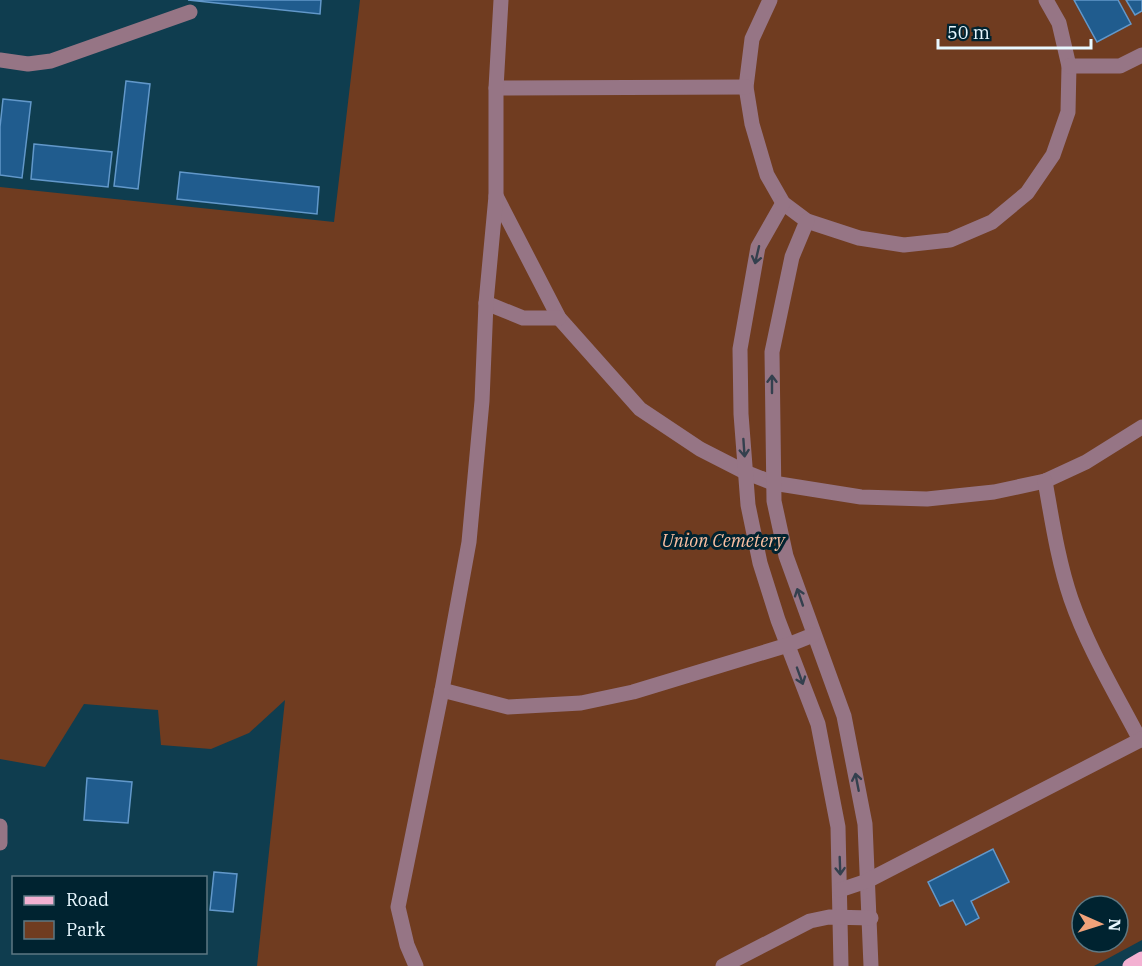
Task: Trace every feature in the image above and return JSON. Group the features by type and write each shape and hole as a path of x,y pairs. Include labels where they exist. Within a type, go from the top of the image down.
{"main road":[{"path":"1130,966 1142,959"}],"street":[{"path":"416,966 406,945 398,907 470,542 482,401 486,303 496,196 496,88 501,0"},
{"path":"770,0 752,39 746,87 752,124 767,175 783,203 807,221 859,238 904,245 950,240 992,222 1027,193 1053,155 1068,112 1069,66 1059,23 1046,0"},
{"path":"0,60 28,64 51,61 190,12"},
{"path":"1069,66 1120,66 1142,55"},
{"path":"496,88 746,87"},
{"path":"496,196 559,318 640,409 700,449 745,472 773,483 861,497 927,499 994,492 1045,481 1086,462 1142,427"},
{"path":"783,203 758,247 740,349 745,472 748,505 759,563 818,724 838,827 841,966"},
{"path":"807,221 792,257 772,352 774,501 786,556 844,716 865,824 872,966"},
{"path":"486,303 523,318 559,318"},
{"path":"840,890 867,882 1141,739 1098,660 1071,599 1054,533 1045,481"},
{"path":"442,690 508,707 581,703 633,692 788,645 813,635"},
{"path":"0,825 0,843"},
{"path":"723,966 810,921 841,917 871,918"}],"green space":[{"name":"Union Cemetery","path":"360,0 1142,0 1142,940 1130,946 1130,894 1070,894 1070,954 1116,954 1094,966 257,966 285,700 249,733 211,749 161,745 158,710 84,704 45,767 0,759 0,187 334,222"}],"building":[{"path":"188,0 321,0 320,14"},
{"path":"1074,0 1118,0 1131,24 1097,42"},
{"path":"1126,0 1142,0 1142,11 1135,15"},
{"path":"126,81 150,84 138,189 114,186"},
{"path":"3,99 31,102 22,178 0,175 0,127"},
{"path":"34,144 112,152 108,187 31,179"},
{"path":"180,172 319,187 317,214 177,199"},
{"path":"87,778 132,782 128,823 84,820"},
{"path":"993,849 1009,882 971,901 979,918 966,925 953,900 940,906 928,882"},
{"path":"214,872 237,874 233,912 210,910"}]}
